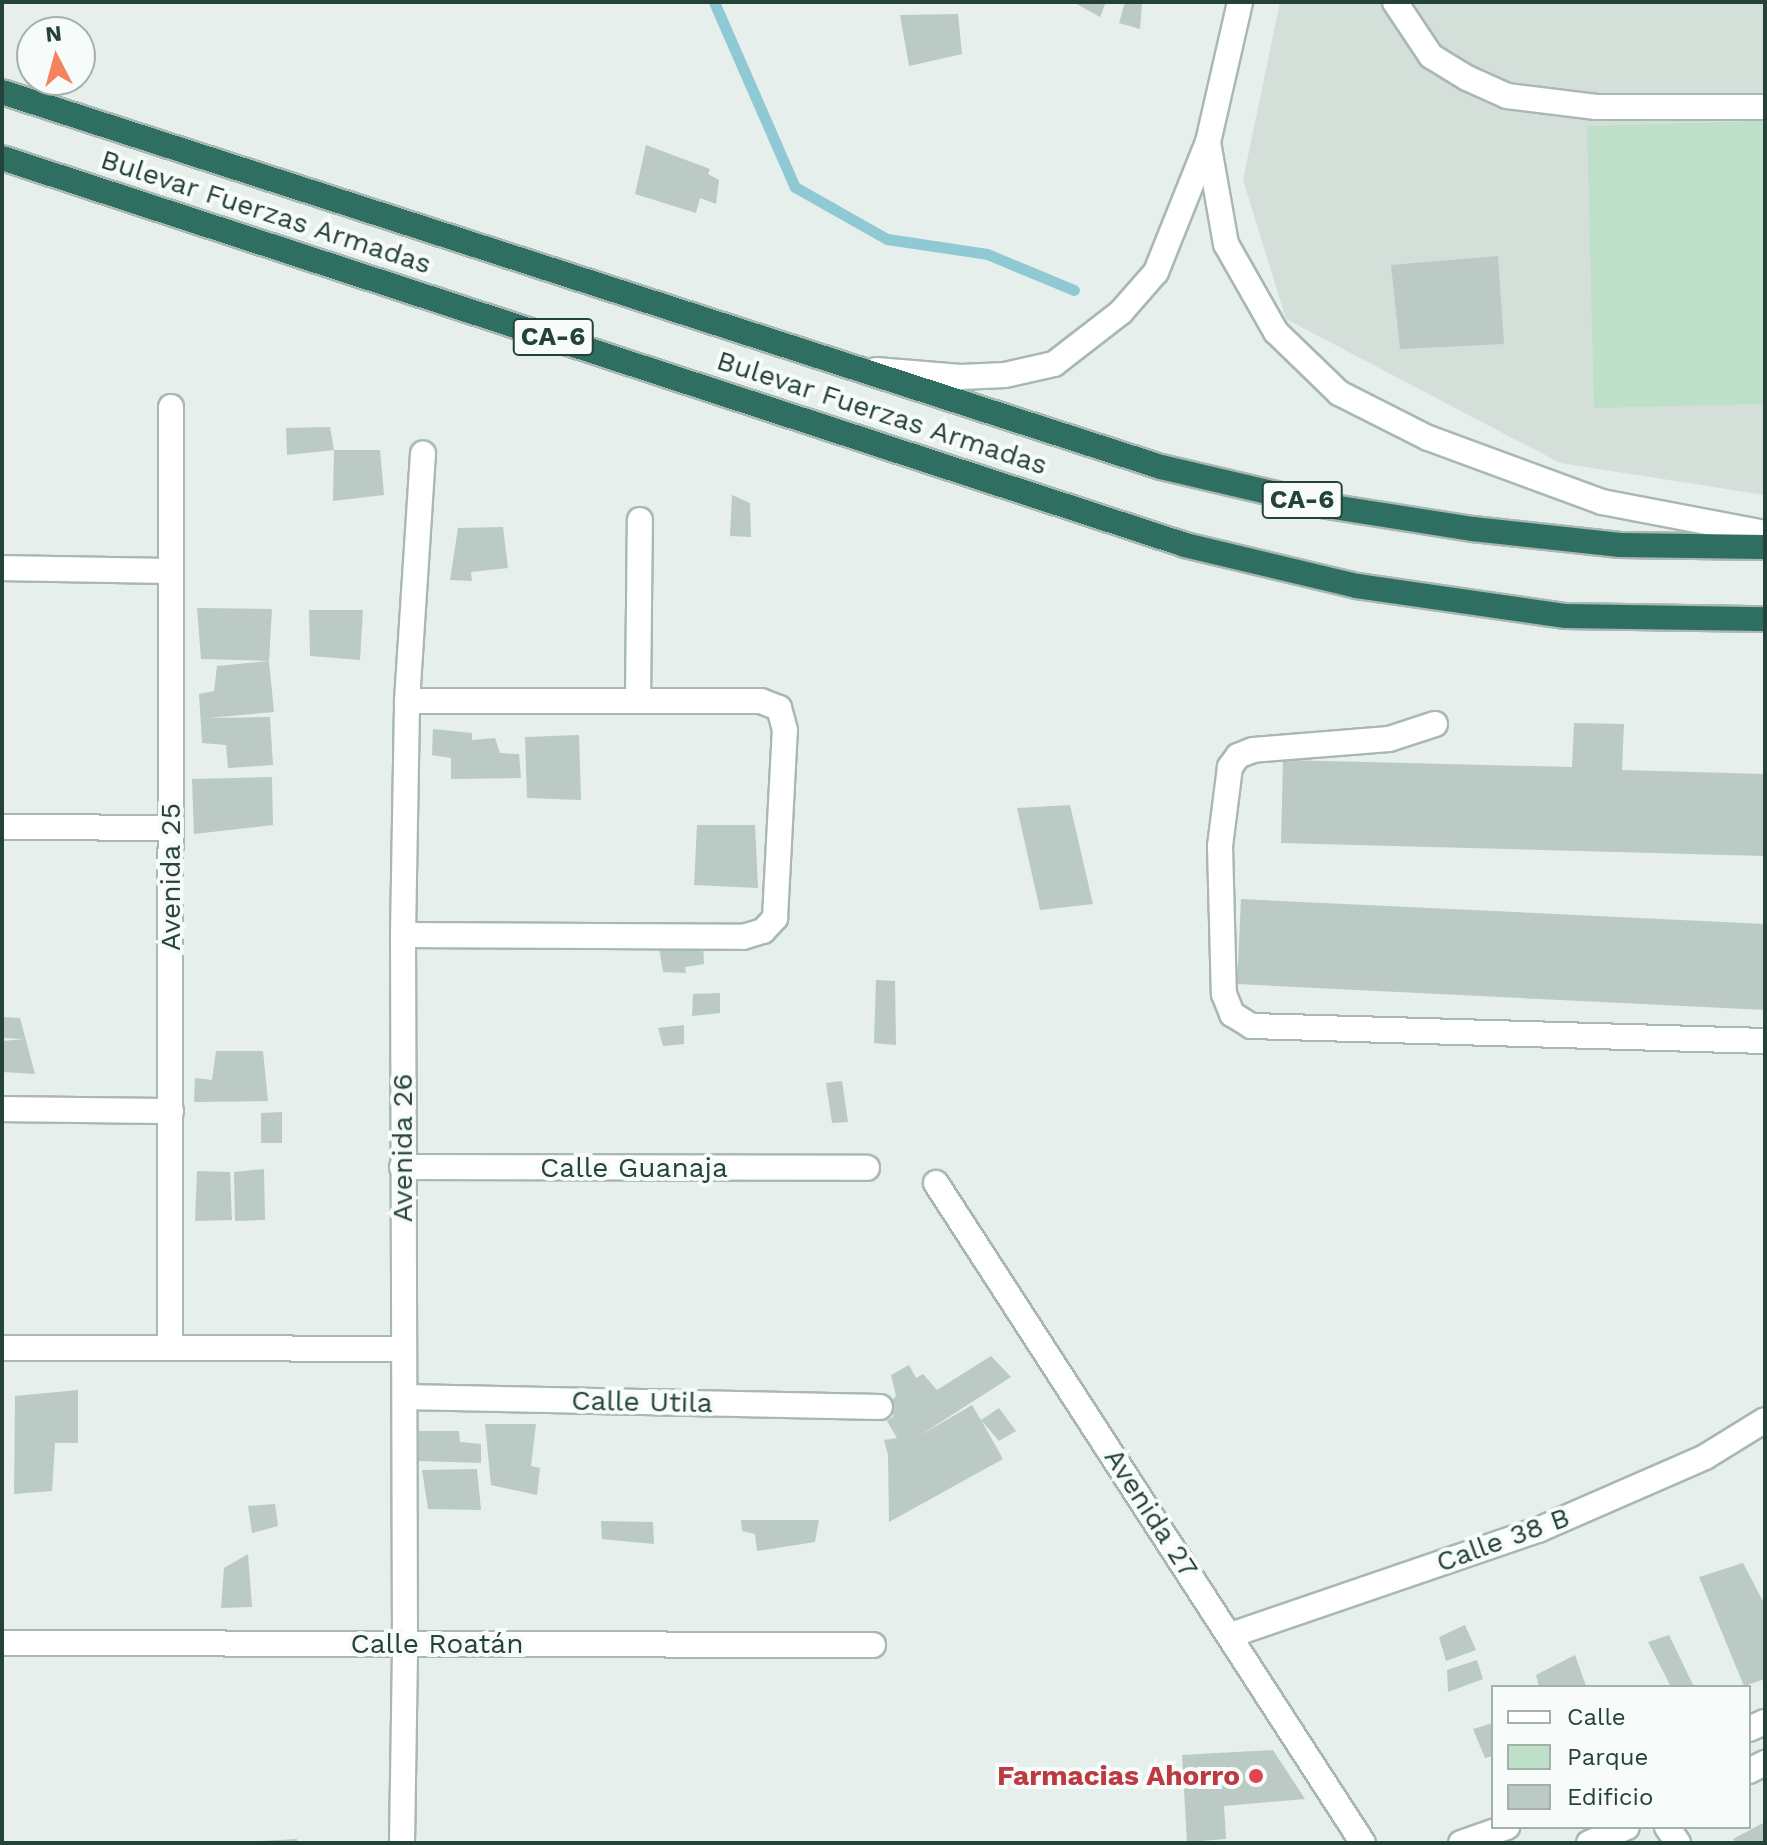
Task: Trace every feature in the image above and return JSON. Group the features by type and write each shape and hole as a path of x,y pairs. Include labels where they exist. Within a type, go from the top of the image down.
{"highway":[{"name":"Bulevar Fuerzas Armadas","path":"2,92 1161,467 1327,506 1473,529 1620,545 1765,547"},
{"name":"Bulevar Fuerzas Armadas","path":"2,158 1185,545 1357,586 1566,616 1765,619"}],"street":[{"path":"856,368 961,377 1005,375 1054,364 1121,312 1156,272 1208,142 1240,2"},
{"path":"1395,2 1431,56 1467,78 1507,96 1596,107 1765,107"},
{"path":"1208,142 1226,244 1276,332 1339,393 1428,438 1602,502 1765,533"},
{"name":"Avenida 25","path":"170,1347 171,407"},
{"name":"Avenida 26","path":"402,1843 405,1644 403,935 407,701 423,454"},
{"path":"638,700 640,520"},
{"path":"2,568 171,571"},
{"path":"403,935 743,937 763,931 775,918 785,730 779,708 761,701 407,701"},
{"path":"1435,724 1389,739 1253,750 1238,756 1230,767 1220,846 1224,994 1232,1014 1251,1026 1765,1041"},
{"path":"2,827 171,828"},
{"path":"2,1109 171,1111"},
{"name":"Calle Guanaja","path":"402,1167 867,1168"},
{"name":"Avenida 27","path":"936,1183 1363,1843"},
{"path":"2,1348 404,1349"},
{"name":"Calle Utila","path":"405,1397 880,1407"},
{"name":"Calle 38 B","path":"1231,1635 1538,1530 1705,1457 1765,1420"},
{"name":"Calle Roatán","path":"2,1643 873,1645"},
{"path":"1461,1843 1501,1829"},
{"path":"1589,1843 1622,1829"}],"shaded area":[{"path":"1280,2 1765,2 1765,495 1560,463 1286,319 1243,180"}],"green space":[{"path":"1765,121 1765,404 1594,408 1587,126"}],"building":[{"path":"1073,2 1106,2 1100,17"},
{"path":"1125,2 1142,2 1140,29 1119,23"},
{"path":"958,14 962,54 909,66 900,15"},
{"path":"646,145 710,169 708,174 719,180 716,204 700,198 696,213 635,194"},
{"path":"1498,256 1504,344 1400,349 1391,265"},
{"path":"330,427 334,450 287,455 286,428"},
{"path":"334,450 380,450 384,495 333,501"},
{"path":"732,495 750,503 751,537 730,536"},
{"path":"503,527 508,568 471,572 472,581 450,580 458,528"},
{"path":"197,608 272,609 269,661 201,659"},
{"path":"309,610 363,610 360,660 310,656"},
{"path":"269,661 274,712 209,718 270,717 273,765 228,768 226,745 202,743 199,694 214,691 217,666"},
{"path":"1574,723 1624,724 1622,770 1765,774 1765,856 1281,843 1283,760 1572,767"},
{"path":"433,729 472,733 472,740 495,738 500,753 519,754 521,778 451,779 451,758 432,755"},
{"path":"579,735 581,800 527,798 525,737"},
{"path":"272,777 273,825 194,834 192,779"},
{"path":"1070,805 1093,904 1040,910 1017,808"},
{"path":"697,825 755,825 758,888 694,885"},
{"path":"1241,899 1765,924 1765,1010 1237,984"},
{"path":"703,946 704,964 685,967 686,973 663,972 659,948"},
{"path":"876,980 895,981 896,1045 874,1043"},
{"path":"720,993 720,1013 692,1016 693,994"},
{"path":"2,1017 20,1018 35,1074 2,1072 2,1041 25,1039 2,1038"},
{"path":"684,1025 684,1044 663,1046 658,1028"},
{"path":"216,1051 263,1051 268,1101 194,1102 195,1078 212,1080"},
{"path":"842,1081 848,1122 832,1123 826,1083"},
{"path":"282,1112 282,1143 261,1143 261,1113"},
{"path":"264,1169 265,1220 235,1221 234,1172"},
{"path":"197,1171 230,1172 232,1220 195,1221"},
{"path":"991,1356 1011,1377 919,1436 972,1405 1003,1459 889,1522 888,1455 884,1440 897,1438 887,1421 894,1416 887,1405 896,1396 891,1375 909,1365 916,1378 923,1374 937,1390"},
{"path":"78,1390 78,1443 55,1443 52,1491 14,1494 15,1396"},
{"path":"999,1408 1016,1431 999,1441 981,1420"},
{"path":"485,1424 536,1424 531,1466 540,1468 537,1495 491,1485"},
{"path":"419,1431 459,1431 460,1442 481,1444 481,1463 418,1461"},
{"path":"477,1469 481,1510 428,1509 422,1470"},
{"path":"275,1504 278,1526 252,1533 248,1506"},
{"path":"741,1520 819,1520 815,1542 757,1551 755,1534 742,1531"},
{"path":"601,1521 653,1522 654,1544 602,1539"},
{"path":"248,1554 252,1607 221,1608 224,1568"},
{"path":"1743,1563 1765,1605 1765,1679 1744,1685 1699,1577"},
{"path":"1465,1625 1476,1650 1446,1661 1439,1637"},
{"path":"1669,1635 1693,1685 1670,1685 1648,1642"},
{"path":"1575,1655 1586,1685 1538,1685 1536,1675"},
{"path":"1477,1660 1483,1679 1448,1692 1447,1670"},
{"path":"1491,1724 1491,1756 1485,1758 1473,1729"},
{"path":"1273,1750 1305,1799 1224,1806 1226,1839 1187,1842 1182,1755"},
{"path":"1765,1822 1765,1843 1736,1843 1733,1839"},
{"path":"297,1839 297,1843 260,1843 260,1841"}],"waterway":[{"path":"714,2 795,187 887,239 987,254 1074,290"}],"place":[{"name":"Farmacias Ahorro","path":"1256,1776"}]}
